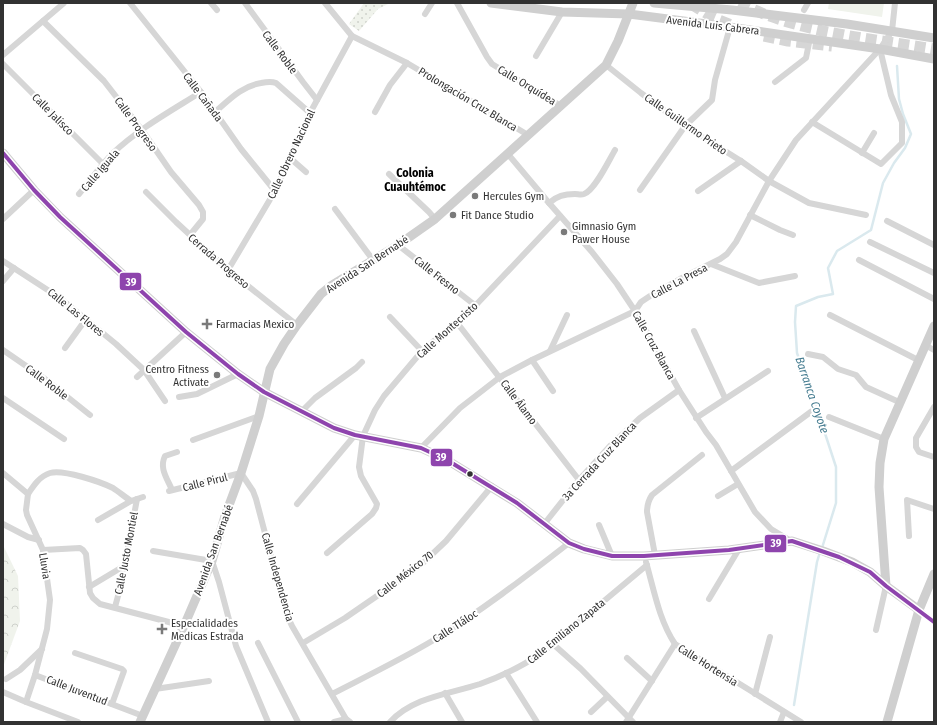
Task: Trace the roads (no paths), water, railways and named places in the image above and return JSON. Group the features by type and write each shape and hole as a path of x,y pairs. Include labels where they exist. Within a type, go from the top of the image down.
{"main road":[{"name":"Avenida Luis Cabrera","path":"491,3 562,12 629,14 810,38 934,58"},
{"name":"Avenida San Bernabé","path":"142,719 212,561 225,516 241,473 259,416 270,369 297,325 321,294 332,285 398,245 435,219 606,65 618,41 633,3"},
{"name":"Avenida Luis Cabrera","path":"654,3 694,5 847,24 934,38"},
{"path":"3,153 34,190 66,222 186,332 238,374 264,392 334,428 359,436 421,448 447,460 492,486 545,523 569,543 584,549 612,556 645,560 655,556 739,549 792,541 852,562 870,572 886,586 919,610"},
{"path":"886,586 879,487 880,463 884,439 899,402 934,326"},
{"path":"887,722 919,610 934,574"}],"street":[{"path":"3,55 64,3"},
{"name":"Calle Cañada","path":"130,3 201,92 241,149 275,191"},
{"path":"211,3 218,10"},
{"name":"Calle Roble","path":"245,3 302,82 317,100"},
{"name":"Prolongación Cruz Blanca","path":"326,3 352,36 407,63 528,134"},
{"path":"425,14 432,3"},
{"name":"Calle Orquídea","path":"457,3 492,64 560,106"},
{"path":"804,10 808,3"},
{"path":"892,31 895,3"},
{"path":"536,56 562,12"},
{"name":"Calle Progreso","path":"43,21 104,81 142,130 171,172 201,209 203,220 190,235"},
{"path":"640,190 686,126 712,100 730,27"},
{"name":"Calle La Presa","path":"421,448 460,408 500,377 550,351 635,311 641,302 650,296 727,254 736,242 769,181 796,140 880,49 892,31"},
{"name":"Calle Obrero Nacional","path":"228,270 275,191 310,113 352,36"},
{"path":"775,82 806,58 810,38"},
{"path":"812,122 881,164 902,143 902,122 891,95 880,49"},
{"name":"Prolongación Cruz Blanca","path":"375,112 390,86 407,63"},
{"name":"Calle Jalisco","path":"3,64 103,164"},
{"name":"Calle Guillermo Prieto","path":"606,65 686,126 741,161 769,181 809,203 866,215"},
{"path":"215,112 244,88 257,83 271,82 276,83 310,113"},
{"name":"Calle Iguala","path":"79,194 103,164 121,145 201,92"},
{"path":"862,153 874,133"},
{"path":"549,203 559,196 587,193 595,184 615,150"},
{"name":"Calle Cruz Blanca","path":"507,153 606,270 635,311 679,390 696,418 716,445 752,507 767,526 792,541"},
{"path":"290,158 306,172"},
{"path":"698,191 741,161"},
{"path":"389,174 435,219"},
{"path":"3,219 34,190"},
{"name":"Cerrada Progreso","path":"146,192 228,270 297,325"},
{"path":"335,209 373,260"},
{"path":"750,215 793,235"},
{"name":"Calle Montecristo","path":"359,436 384,396 422,351 458,324 560,216"},
{"path":"887,221 934,245"},
{"path":"870,242 934,273"},
{"name":"Calle Fresno","path":"398,245 476,306"},
{"path":"859,260 934,299"},
{"name":"Calle Las Flores","path":"3,261 60,298 86,319 144,370 165,401"},
{"path":"711,264 759,283 795,276"},
{"path":"3,281 14,268"},
{"path":"550,351 567,315"},
{"path":"830,315 918,360"},
{"path":"390,317 422,351"},
{"path":"65,348 86,319"},
{"name":"Calle Álamo","path":"458,324 579,480"},
{"path":"694,331 725,398"},
{"path":"137,377 186,332"},
{"path":"925,345 934,350"},
{"name":"Calle Roble","path":"3,350 45,379 90,415"},
{"path":"808,354 823,357 838,369 856,375 866,387 899,402"},
{"path":"532,360 553,391"},
{"path":"302,411 316,398 362,362"},
{"path":"696,418 768,371"},
{"path":"179,397 197,394 238,374"},
{"name":"3a Cerrada Cruz Blanca","path":"545,523 579,480 610,446 640,418 679,390"},
{"path":"3,398 64,439"},
{"path":"934,407 916,438 916,447 919,452 934,457"},
{"path":"731,471 812,411"},
{"path":"194,440 259,416"},
{"path":"829,417 884,439"},
{"path":"297,504 359,436"},
{"path":"327,554 372,514 376,508 377,504 375,499 359,470 359,436"},
{"name":"Calle Pirul","path":"177,452 165,456 162,465 171,490 241,473"},
{"path":"655,556 647,512 649,500 652,495 702,455"},
{"path":"3,473 28,494 42,477 52,472 72,474 104,484 137,499"},
{"name":"Calle Independencia","path":"241,473 253,491 256,499 286,613 348,721"},
{"path":"718,496 738,484"},
{"name":"Calle México 70","path":"303,643 351,614 424,562 446,541 492,486"},
{"name":"Lluvia","path":"28,494 26,510 43,550 50,600 49,616 42,649"},
{"path":"98,520 137,499"},
{"name":"Calle Justo Montiel","path":"115,607 137,499"},
{"path":"909,536 907,500 934,509"},
{"path":"3,524 28,537 39,540"},
{"path":"599,525 612,556"},
{"name":"Calle Tláloc","path":"332,694 430,642 462,622 507,591 569,543"},
{"path":"43,550 80,548 84,550 86,554 90,593 100,604 184,626"},
{"path":"709,599 739,549"},
{"path":"153,551 212,561 236,646 268,722"},
{"name":"Calle Emiliano Zapata","path":"390,722 404,709 420,701 479,684 528,662 553,644 645,560"},
{"name":"Calle Hortensia","path":"645,560 666,629 675,644 802,722"},
{"path":"89,587 124,566"},
{"path":"876,630 886,586"},
{"path":"919,610 934,622"},
{"path":"755,694 770,637"},
{"path":"258,642 298,722"},
{"path":"553,644 581,669 629,721 675,644"},
{"path":"6,679 20,670 42,649"},
{"name":"Calle Juventud","path":"42,649 35,675 112,704 142,719"},
{"path":"75,653 124,671 112,704"},
{"path":"627,658 652,681"},
{"path":"506,673 537,722"},
{"path":"26,702 35,675"},
{"path":"155,689 209,680"},
{"path":"3,692 78,722"},
{"path":"445,693 462,722"},
{"path":"591,712 607,697"},
{"path":"780,722 784,712"},
{"path":"334,722 348,721"}],"waterway":[{"name":"Barranca Coyote","path":"822,548 836,503 836,467 797,353 795,322 796,306 818,297 833,294 828,268 837,251 871,230 883,183 894,163 905,148 911,134 899,99 897,66"},
{"name":"Barranca Coyote","path":"794,705 817,562 820,552"}],"tunnel":[{"path":"739,3 762,13 810,28 859,38 934,49"},
{"path":"691,4 714,18 736,27"},
{"path":"764,36 788,41 832,46"}],"place":[{"name":"Hercules Gym","path":"475,196"},
{"name":"Fit Dance Studio","path":"453,215"},
{"name":"Gimnasio Gym Pawer House","path":"564,232"},
{"name":"Farmacias Mexico","path":"207,324"},
{"name":"Centro Fitness Activate","path":"217,375"},
{"name":"Especialidades Medicas Estrada","path":"162,629"}],"district":[{"name":"Colonia Cuauhtémoc","path":"415,180"}]}
